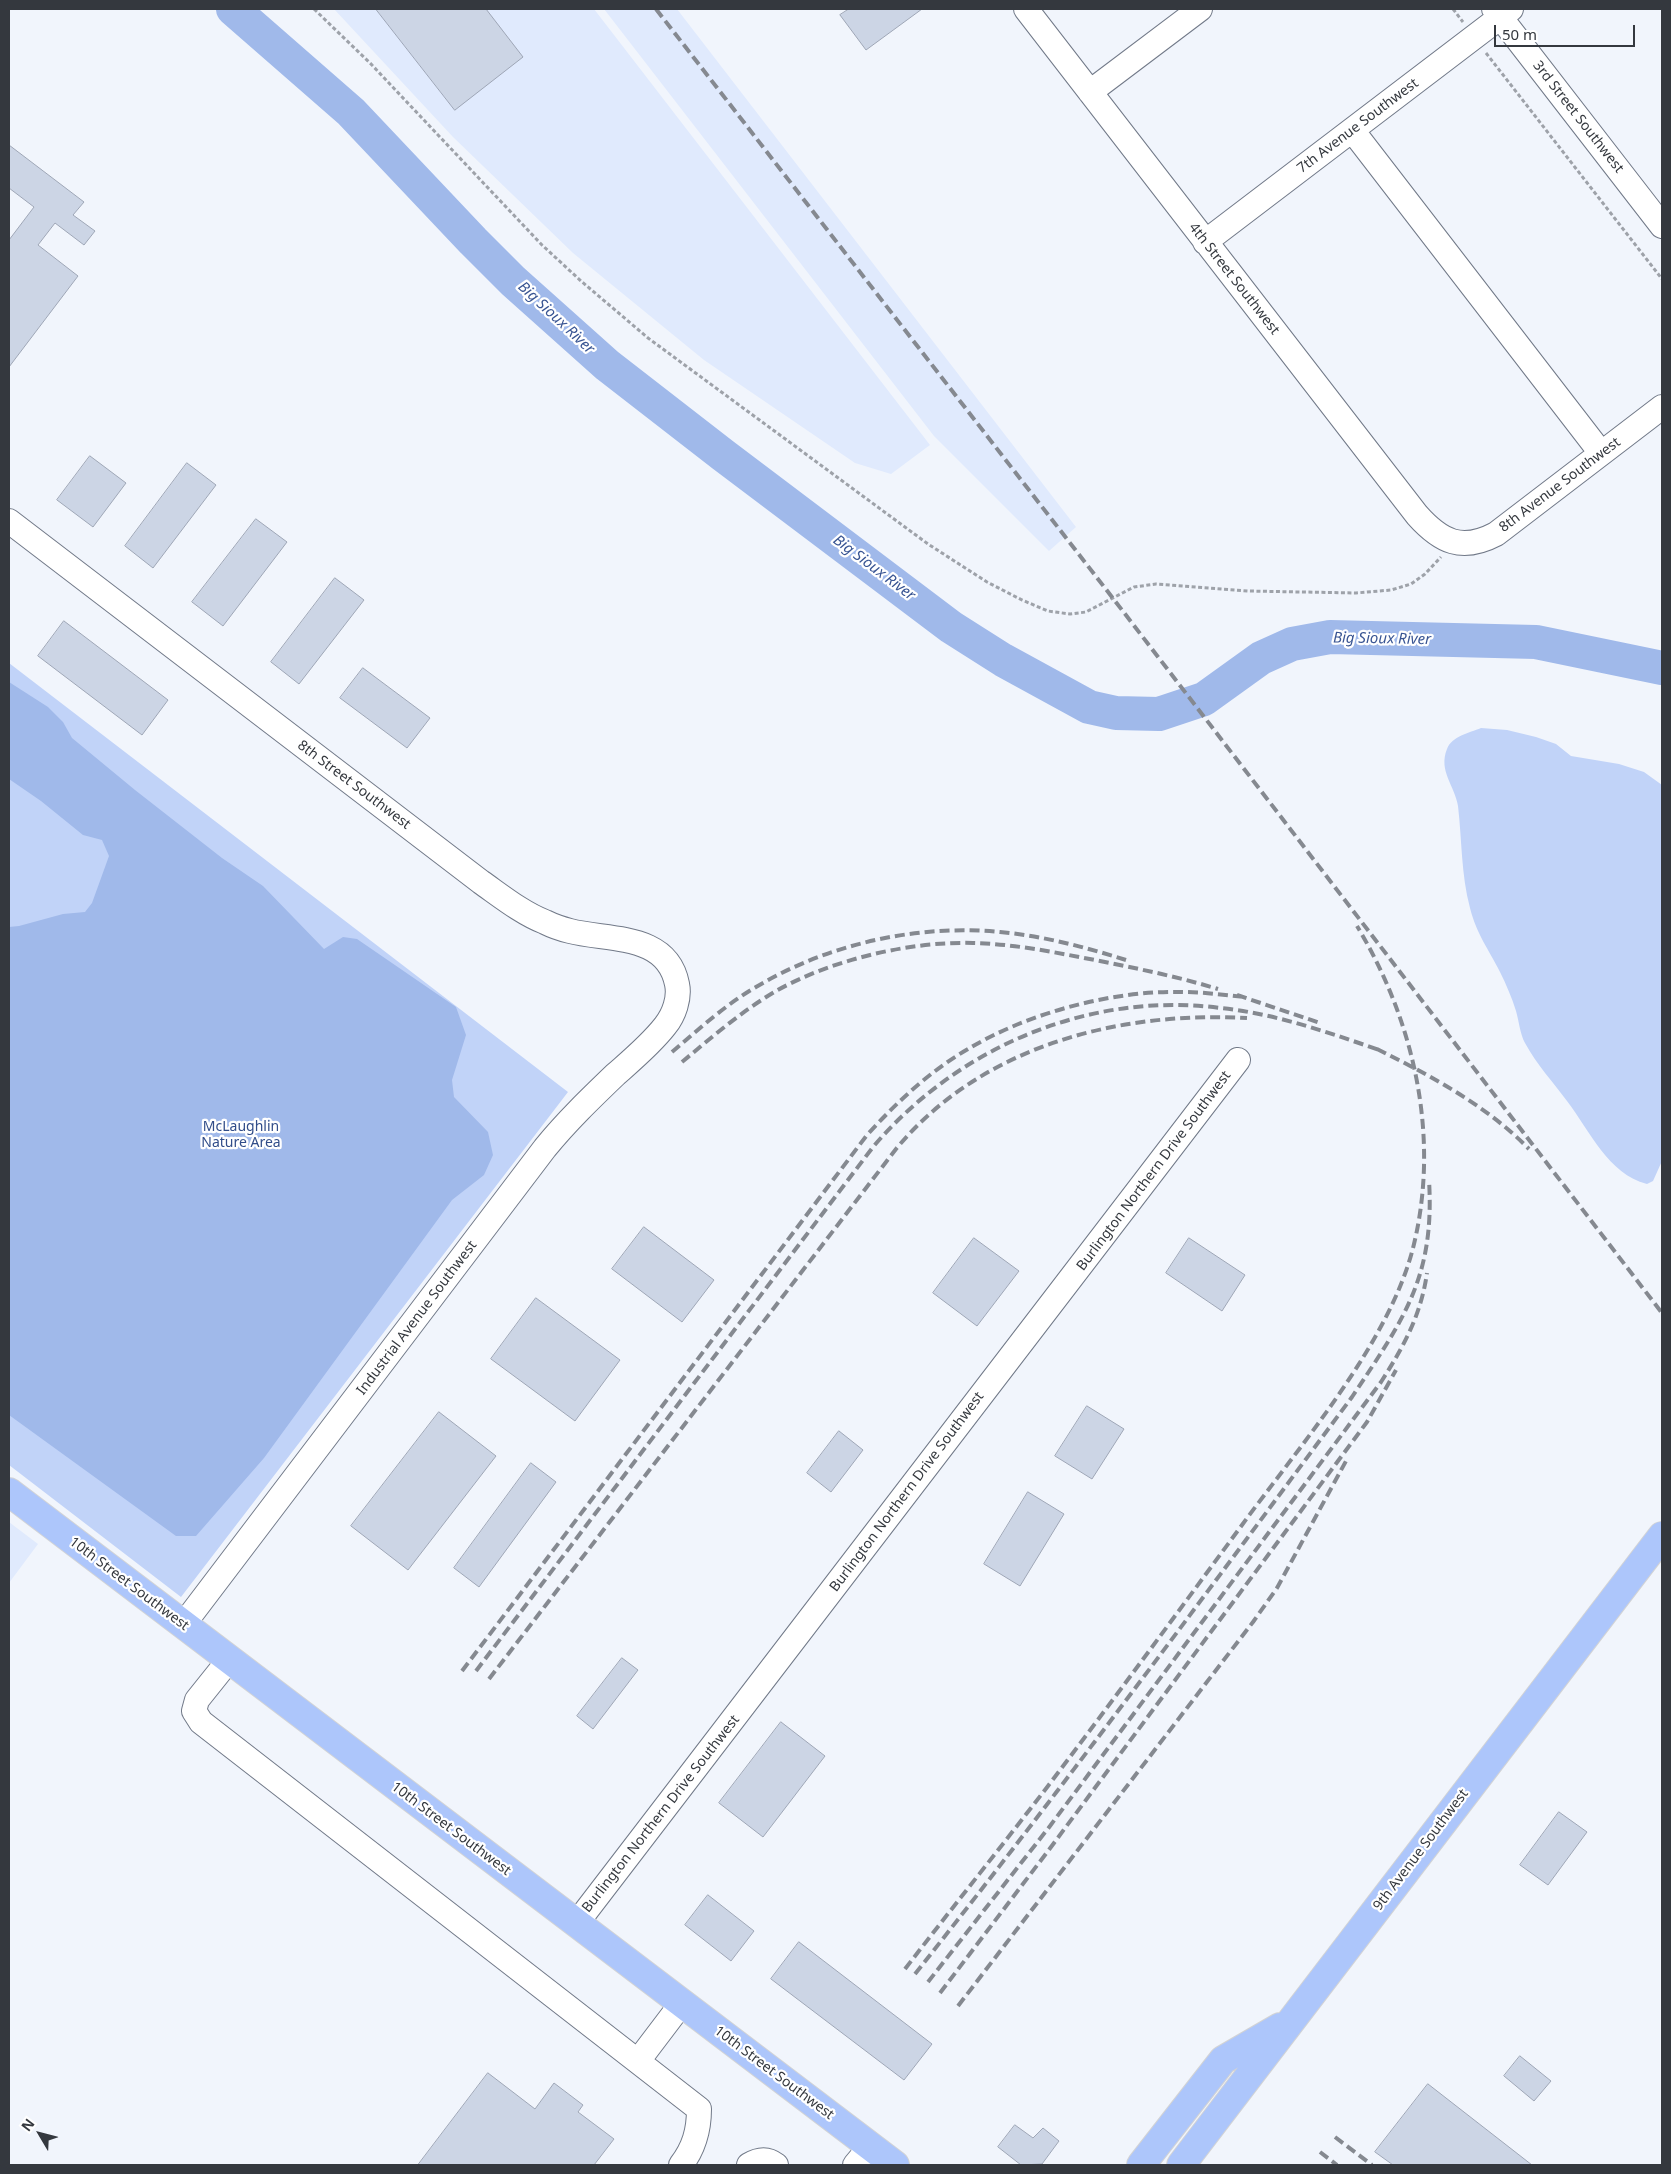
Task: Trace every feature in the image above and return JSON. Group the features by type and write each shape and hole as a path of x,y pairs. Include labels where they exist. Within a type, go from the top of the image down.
{"main road":[{"name":"10th Street Southwest","path":"9,1492 821,2108 862,2156 894,2165"},
{"name":"9th Avenue Southwest","path":"1181,2165 1662,1536"},
{"path":"1141,2165 1223,2060 1290,2021"}],"street":[{"name":"4th Street Southwest","path":"1026,9 1416,515 1439,535 1450,541"},
{"path":"1090,92 1200,9"},
{"name":"7th Avenue Southwest","path":"1205,242 1474,37 1502,11"},
{"name":"3rd Street Southwest","path":"1502,11 1662,226"},
{"path":"1352,130 1601,453"},
{"name":"8th Avenue Southwest","path":"1450,541 1464,544 1475,543 1496,534 1662,407"},
{"name":"8th Street Southwest","path":"9,520 481,882 516,906 544,922 571,931 640,943 654,950 667,960 675,974 678,989 676,1007 666,1025"},
{"name":"Industrial Avenue Southwest","path":"183,1624 545,1148 579,1109 653,1040 666,1025"},
{"name":"Burlington Northern Drive Southwest","path":"576,1924 1238,1060"},
{"path":"229,1660 197,1700 194,1711 201,1722 699,2109 699,2127 690,2152 681,2165"},
{"path":"638,2061 682,2003"},
{"path":"749,2165 760,2160 770,2161 776,2165"}],"path":[{"path":"314,9 370,63 542,245 633,325 928,544 987,582 1022,600 1048,611 1070,614 1086,612 1134,587 1156,584 1248,591 1356,592 1391,590 1411,584 1425,574 1440,559 1450,541"},
{"path":"1453,9 1662,279"}],"shaded area":[{"path":"334,9 594,9 930,445 891,474 855,463 704,360 573,253 453,137"},
{"path":"604,9 677,9 1076,527 1049,551 934,436"},
{"name":"McLaughlin Nature Area","path":"9,682 48,707 63,722 72,738 135,790 222,858 263,886 324,949 343,937 357,939 456,1007 466,1035 452,1080 454,1097 488,1132 493,1155 484,1175 452,1200 264,1458 196,1536 176,1536 9,1415 9,927 63,914 85,912 92,903 109,856 102,840 83,835 41,801 9,779"},
{"path":"9,1522 38,1544 9,1583"}],"green space":[{"name":"McLaughlin Nature Area","path":"9,663 568,1092 181,1597 9,1465"},
{"path":"1481,728 1507,730 1536,737 1556,744 1571,756 1619,764 1644,772 1662,785 1662,1161 1653,1181 1647,1184 1633,1179 1621,1171 1601,1150 1535,1059 1523,1039 1507,986 1479,934 1473,918 1465,882 1458,806 1444,764 1447,749 1453,741 1461,735"}],"building":[{"path":"376,9 486,9 523,57 455,110"},
{"path":"849,9 922,9 866,50 840,15"},
{"path":"9,145 84,202 73,215 95,231 84,245 55,223 38,245 78,276 9,367 9,240 34,207 9,188"},
{"path":"90,456 126,483 93,527 57,500"},
{"path":"187,463 216,485 153,568 125,546"},
{"path":"256,519 287,542 223,626 192,602"},
{"path":"335,578 364,600 299,684 271,662"},
{"path":"64,621 168,700 142,735 38,656"},
{"path":"363,668 430,718 407,748 340,698"},
{"path":"644,1227 714,1280 682,1322 612,1269"},
{"path":"974,1238 1019,1271 977,1326 933,1293"},
{"path":"1189,1238 1245,1275 1222,1311 1166,1273"},
{"path":"536,1298 620,1360 575,1421 491,1359"},
{"path":"1087,1406 1124,1429 1092,1479 1055,1456"},
{"path":"439,1412 496,1456 408,1570 351,1526"},
{"path":"839,1431 863,1450 831,1492 807,1473"},
{"path":"531,1463 556,1482 479,1587 454,1568"},
{"path":"1028,1492 1064,1514 1020,1586 984,1564"},
{"path":"622,1658 638,1670 593,1729 577,1716"},
{"path":"781,1722 825,1756 763,1837 719,1803"},
{"path":"1559,1812 1587,1832 1548,1885 1520,1865"},
{"path":"708,1895 754,1931 731,1961 685,1925"},
{"path":"799,1942 932,2044 904,2080 771,1979"},
{"path":"1520,2056 1551,2081 1534,2101 1504,2076"},
{"path":"488,2073 535,2109 554,2083 583,2105 578,2112 614,2139 594,2165 418,2165"},
{"path":"1428,2084 1532,2165 1393,2165 1375,2152"},
{"path":"1015,2125 1033,2138 1043,2128 1059,2141 1042,2164 1021,2165 998,2147"}],"waterway":[{"name":"Big Sioux River","path":"233,9 351,112 513,281 607,365 951,627 1003,660 1089,707 1116,713 1159,714 1204,699 1261,658 1292,644 1330,637 1536,642 1662,668"}],"railway":[{"path":"656,9 1122,610 1662,1313"},
{"path":"905,1969 1048,1786 1316,1426 1365,1354 1386,1317 1402,1281 1414,1244 1421,1203 1424,1162 1417,1080 1394,1000 1377,962 1357,926"},
{"path":"672,1052 723,1009 756,987 813,959 874,940 937,931 969,930 1000,932 1064,943 1126,960"},
{"path":"682,1062 751,1007 798,980 846,962 897,949 923,945 973,943 1037,949 1145,970 1218,989"},
{"path":"462,1671 867,1135 914,1088 940,1067 992,1036 1017,1025 1072,1006 1128,995 1156,992 1199,992 1244,997"},
{"path":"1237,995 1320,1023"},
{"path":"476,1671 873,1147 907,1112 945,1081 986,1055 1029,1034 1075,1018 1123,1008 1172,1005 1242,1011 1283,1019 1382,1051"},
{"path":"489,1679 896,1149 930,1114 969,1084 1010,1060 1055,1042 1102,1029 1150,1021 1198,1017 1247,1018"},
{"path":"1377,1049 1437,1081 1476,1105 1529,1149"},
{"path":"915,1974 1136,1687 1352,1397 1370,1370 1400,1320 1412,1296 1421,1271 1427,1244 1430,1214 1429,1180"},
{"path":"928,1982 1050,1826 1381,1382 1397,1356 1416,1316 1421,1303 1427,1273"},
{"path":"940,1993 1367,1422 1396,1370"},
{"path":"958,2006 1253,1622 1277,1588 1346,1461"},
{"path":"1335,2137 1372,2165"},
{"path":"1320,2152 1337,2165"}]}
